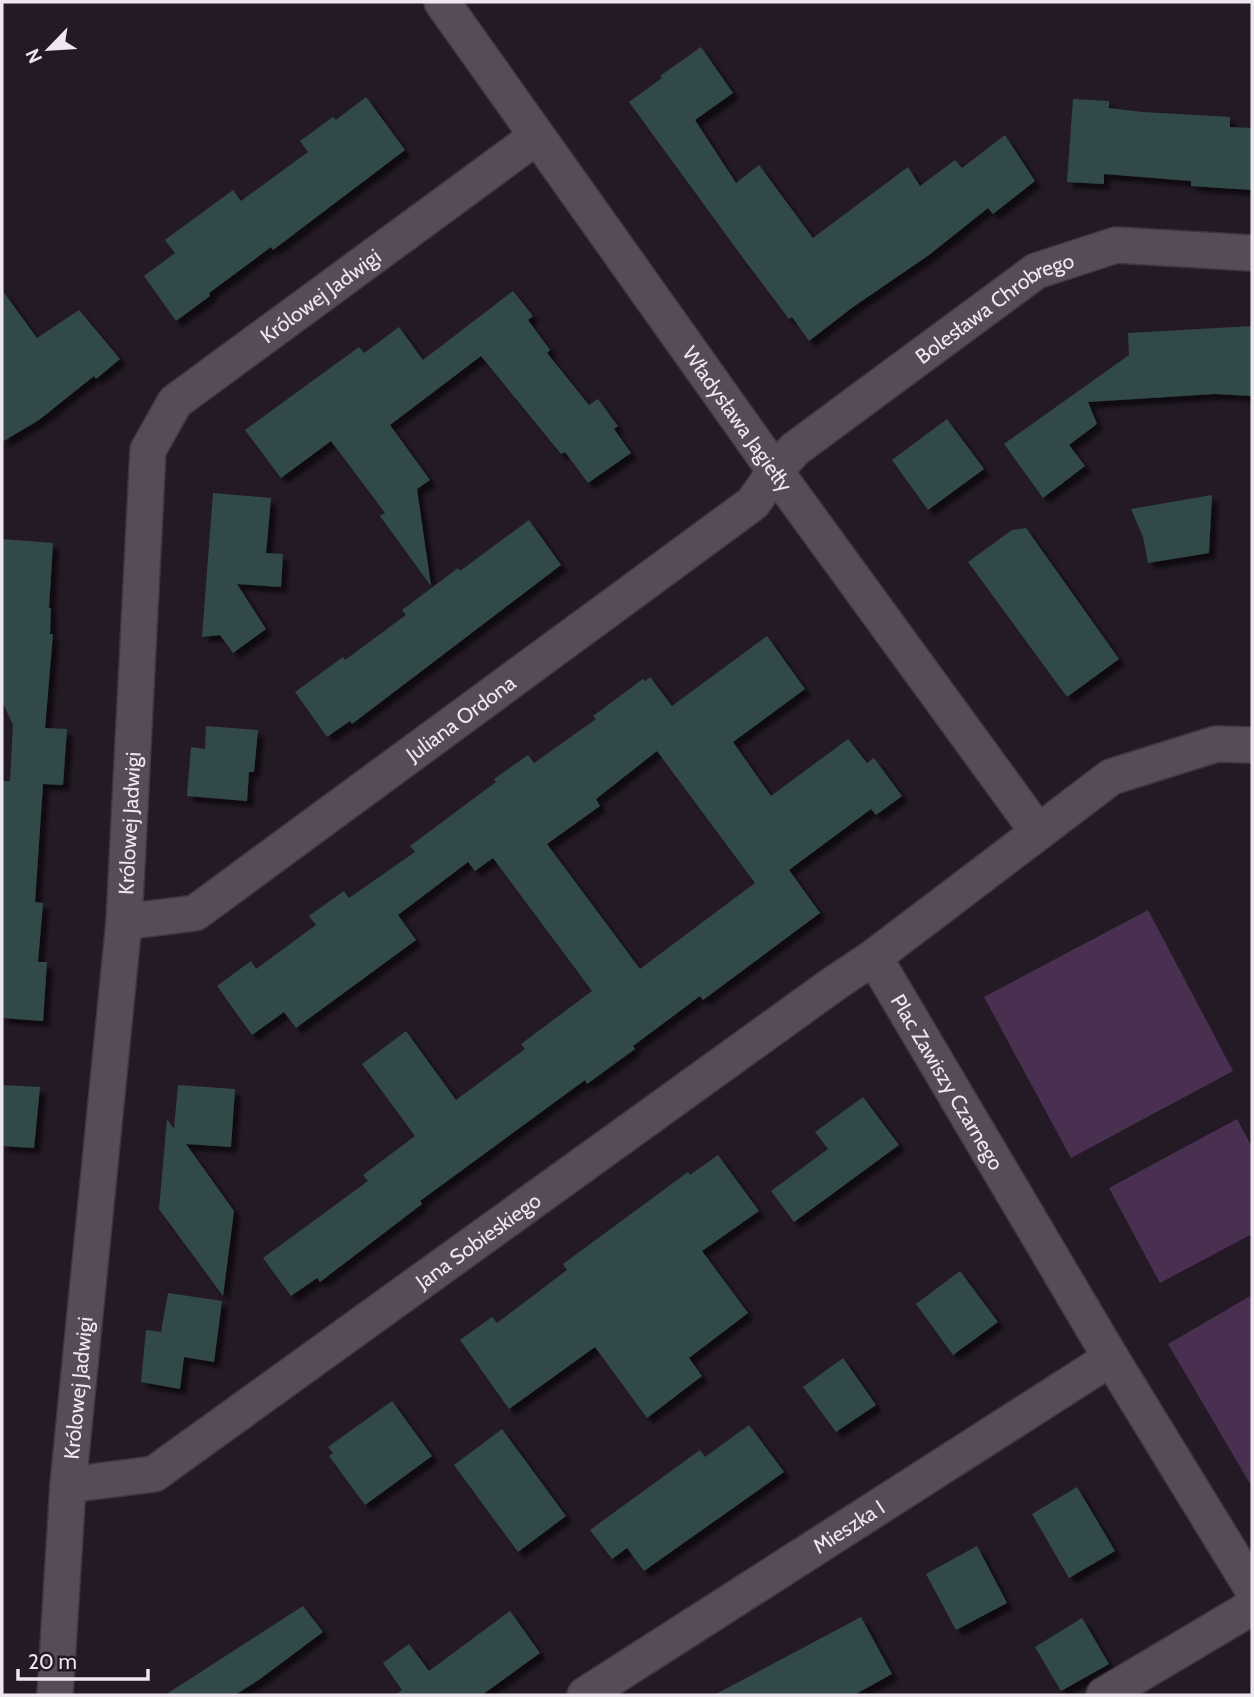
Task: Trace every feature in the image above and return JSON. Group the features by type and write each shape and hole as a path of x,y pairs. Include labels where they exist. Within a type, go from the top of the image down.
{"street":[{"name":"Władysława Jagiełły","path":"442,2 775,471 1038,832"},
{"name":"Królowej Jadwigi","path":"55,1695 68,1485 124,922 148,450 175,402 536,136"},
{"name":"Bolesława Chrobrego","path":"775,471 795,449 1036,271 1116,245 1252,253"},
{"name":"Juliana Ordona","path":"124,922 195,913 753,503 775,471"},
{"path":"874,957 1111,776 1216,744 1252,745"},
{"name":"Plac Zawiszy Czarnego","path":"874,957 1111,1358 1252,1588"},
{"name":"Jana Sobieskiego","path":"68,1485 154,1474 835,982 874,957"},
{"name":"Mieszka I","path":"585,1695 1111,1358"},
{"path":"1104,1695 1252,1606"}],"shaded area":[{"path":"1148,910 1233,1071 1071,1158 984,997"},
{"path":"1237,1119 1252,1147 1252,1234 1160,1283 1109,1188"},
{"path":"1252,1295 1252,1487 1168,1344"}],"building":[{"path":"701,47 733,93 695,120 736,183 759,165 813,238 908,167 920,186 955,160 962,168 1005,135 1035,181 993,214 988,208 929,255 809,341 743,258 629,102"},
{"path":"366,97 405,150 273,250 271,247 209,293 210,296 176,321 144,276 175,253 165,240 233,190 241,201 308,152 300,141 333,117 336,120"},
{"path":"1073,99 1109,101 1109,108 1142,112 1230,117 1230,127 1252,128 1252,190 1191,186 1191,181 1104,174 1104,184 1067,182"},
{"path":"2,290 37,338 79,310 120,359 39,420 2,442"},
{"path":"513,291 533,316 528,320 550,350 547,353 589,405 598,399 618,426 614,429 631,453 588,483 565,452 561,454 481,356 390,425 430,480 417,489 431,586 380,516 385,513 331,441 281,478 245,430 359,347 364,353 399,327 423,360"},
{"path":"1252,326 1252,396 1214,394 1088,402 1097,424 1069,445 1085,466 1043,498 1004,444 1129,355 1128,333"},
{"path":"947,419 984,469 928,510 892,460"},
{"path":"213,493 271,498 266,553 283,554 281,587 237,584 266,629 233,653 220,635 202,637"},
{"path":"1212,495 1209,553 1148,563 1143,537 1131,509"},
{"path":"529,520 561,565 352,724 350,721 327,737 295,692 343,657 345,660 406,615 402,610"},
{"path":"1026,528 1119,659 1067,697 968,562 1012,530"},
{"path":"2,539 53,543 49,608 50,634 53,634 45,728 67,729 63,785 43,784 35,902 43,903 38,962 47,962 43,1021 2,1018 2,781 10,781 13,725 2,701"},
{"path":"767,636 805,689 733,742 771,796 848,739 867,763 874,758 902,796 876,815 871,809 789,870 820,913 703,1000 700,996 633,1046 635,1049 587,1084 585,1080 420,1201 422,1204 320,1282 317,1278 291,1296 263,1258 368,1181 363,1175 415,1136 362,1064 406,1031 456,1100 525,1049 521,1044 592,991 493,858 475,871 468,862 398,915 416,940 296,1028 284,1012 252,1035 217,986 251,961 256,969 316,925 309,916 344,891 349,898 415,852 410,846 496,782 494,779 528,755 534,763 596,719 593,716 643,679 645,681 650,677 672,706","holes":["657,751 755,883 640,969 547,844 600,806 596,799"]},
{"path":"206,726 258,730 254,772 249,772 247,801 187,796 191,747 205,749"},
{"path":"2,1085 40,1087 34,1148 2,1146"},
{"path":"178,1085 235,1089 231,1147 186,1144 234,1211 223,1296 159,1209 167,1119 174,1129"},
{"path":"863,1097 899,1145 794,1222 771,1191 828,1149 815,1132"},
{"path":"718,1155 759,1211 702,1251 748,1313 689,1358 702,1376 647,1418 595,1347 509,1409 460,1340 492,1317 497,1323 567,1270 563,1264 688,1172 690,1175"},
{"path":"960,1271 998,1322 953,1355 916,1304"},
{"path":"168,1293 222,1301 214,1362 184,1357 180,1389 141,1382 146,1330 161,1332"},
{"path":"843,1358 876,1405 836,1432 803,1387"},
{"path":"392,1401 432,1456 365,1505 329,1456 333,1453 328,1447"},
{"path":"749,1425 784,1472 644,1571 627,1548 612,1559 590,1530 700,1450 705,1457"},
{"path":"502,1429 566,1516 518,1552 454,1465"},
{"path":"1077,1487 1115,1551 1069,1578 1032,1514"},
{"path":"977,1546 1007,1603 956,1630 926,1574"},
{"path":"303,1606 323,1632 260,1679 235,1695 165,1695"},
{"path":"510,1611 540,1653 482,1695 395,1695 402,1690 383,1663 409,1644 429,1671"},
{"path":"861,1617 892,1674 854,1695 714,1695"},
{"path":"1082,1618 1109,1664 1061,1691 1035,1647"}]}
